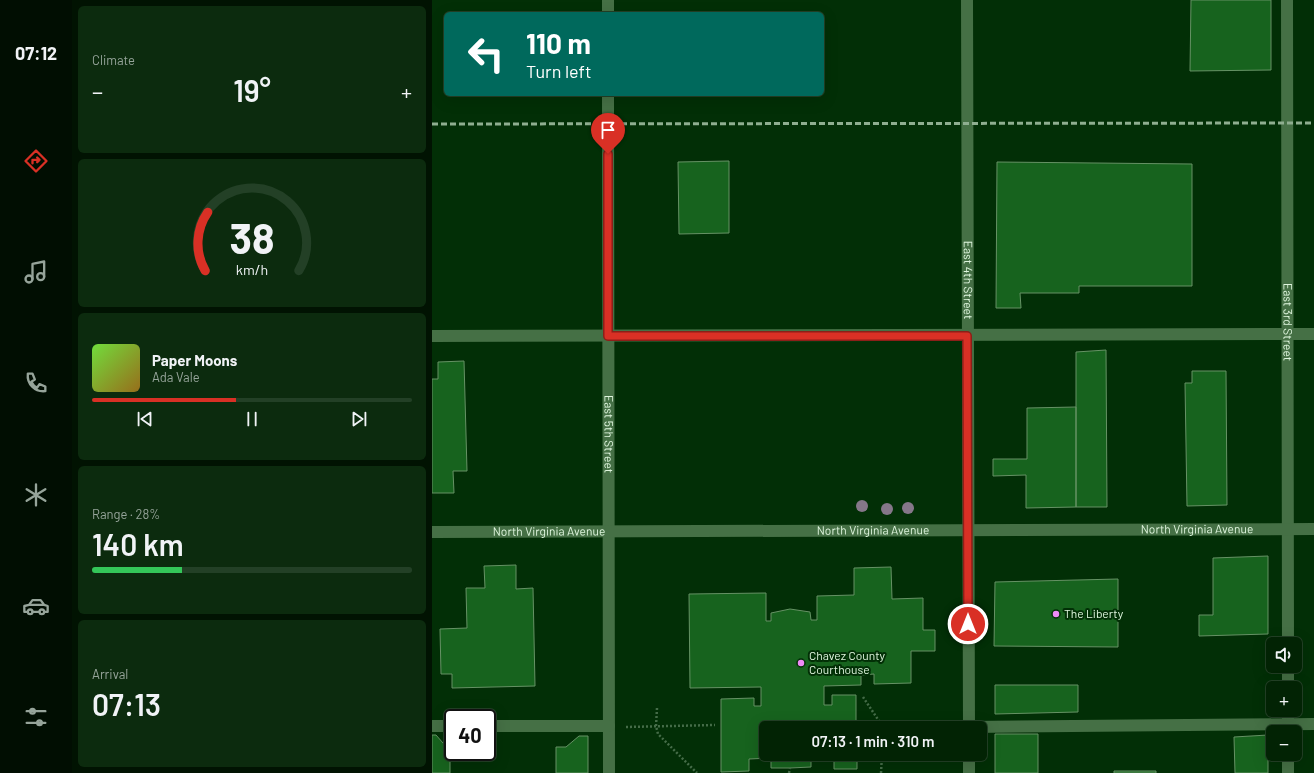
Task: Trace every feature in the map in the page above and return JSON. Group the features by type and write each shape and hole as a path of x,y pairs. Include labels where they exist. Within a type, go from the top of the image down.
{"street":[{"path":"608,0 608,12"},
{"name":"East 4th Street","path":"968,0 967,530 969,721"},
{"name":"East 3rd Street","path":"1287,0 1288,637"},
{"name":"East 5th Street","path":"608,96 609,773"},
{"path":"432,336 967,336 1314,334"},
{"name":"North Virginia Avenue","path":"432,532 1314,529"},
{"path":"1302,726 1314,724"},
{"path":"432,726 444,726"},
{"path":"496,726 609,726"},
{"path":"987,727 1266,728"},
{"path":"969,761 969,773"},
{"path":"1288,761 1288,773"}],"path":[{"path":"863,697 879,721"},
{"path":"657,708 656,726 658,734 697,773"},
{"path":"626,727 715,725"},
{"path":"881,773 882,761"},
{"path":"789,773 790,768"}],"building":[{"path":"1191,0 1271,0 1271,70 1190,71"},
{"path":"729,161 729,233 679,234 678,162"},
{"path":"997,162 1192,164 1192,286 1079,286 1079,293 1020,293 1021,308 996,308"},
{"path":"1106,350 1107,507 1076,507 1076,352"},
{"path":"464,361 467,471 453,471 454,493 432,493 432,379 438,379 438,362"},
{"path":"1192,371 1226,371 1227,505 1187,506 1185,383 1192,383"},
{"path":"1076,407 1076,507 1026,508 1026,475 993,476 993,459 1027,459 1027,408"},
{"path":"1268,556 1268,634 1199,636 1199,615 1213,615 1213,558"},
{"path":"516,565 516,589 533,588 535,686 452,688 452,674 441,674 440,629 467,628 466,588 485,588 484,566"},
{"name":"Chavez County Courthouse","path":"891,567 892,599 923,598 923,630 935,630 935,651 911,651 911,683 874,684 874,674 861,675 861,685 824,686 824,705 832,705 832,695 856,695 856,721 759,721 759,759 749,759 749,771 721,772 721,699 754,698 754,706 761,706 761,687 690,688 689,594 766,593 766,621 771,621 771,613 790,609 810,612 811,620 817,620 817,596 854,595 854,568"},
{"name":"The Liberty","path":"1118,579 1118,647 994,646 995,582"},
{"path":"995,685 1078,685 1078,712 995,714"},
{"path":"995,734 1038,734 1038,773 995,773"},
{"path":"432,735 436,735 444,744 444,761 450,761 450,773 432,773"},
{"path":"1266,735 1266,761 1268,761 1268,773 1235,773 1234,737"},
{"path":"579,736 588,736 588,773 556,773 556,747 566,747"},
{"name":"Chavez County Courthouse","path":"771,761 811,761 811,767 771,768"},
{"name":"Chavez County Courthouse","path":"834,761 857,761 857,769 834,769"},
{"path":"1114,771 1156,771 1156,773 1114,773"}],"railway":[{"path":"432,124 1314,123"}],"place":[{"name":"The Liberty","path":"1056,614"},
{"name":"Chavez County Courthouse","path":"801,663"}],"route":[{"path":"608,154 608,336 967,336 968,624"}]}
